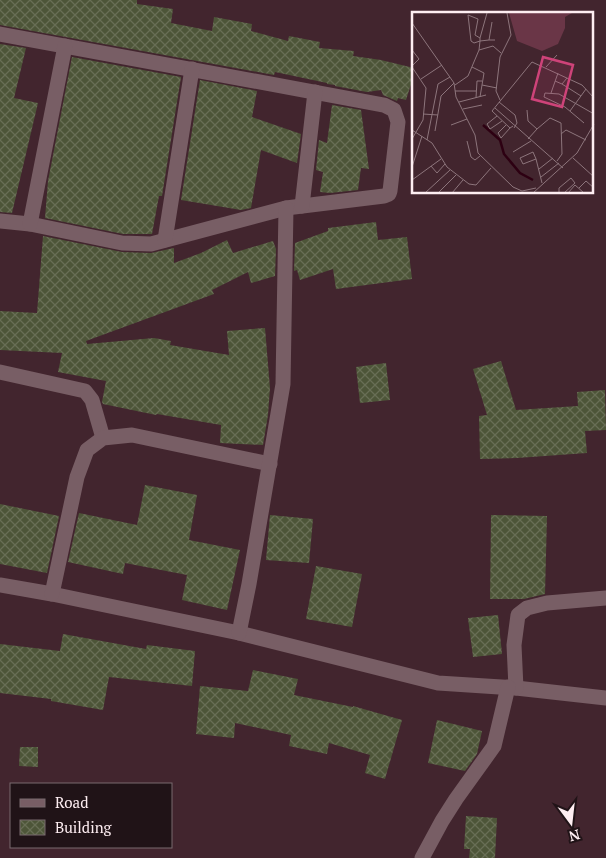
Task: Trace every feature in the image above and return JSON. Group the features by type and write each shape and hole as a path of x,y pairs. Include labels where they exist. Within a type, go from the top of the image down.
{"street":[{"path":"0,34 384,105 394,110 398,122 389,194 384,196 286,208 151,244 122,243 30,224 0,221"},
{"path":"30,224 64,46"},
{"path":"166,240 192,69"},
{"path":"302,206 315,92"},
{"path":"239,633 283,384 286,208"},
{"path":"0,372 85,391 92,400 102,438"},
{"path":"52,594 77,477 87,450 102,438 132,435 270,464"},
{"path":"0,584 239,633 438,683 512,688 606,698"},
{"path":"422,858 456,799 494,746 512,688 514,645 518,615 527,608 548,603 606,598"}],"building":[{"path":"0,0 137,0 137,4 173,9 171,23 212,31 214,17 252,24 251,31 288,41 289,36 320,42 319,48 354,51 353,56 412,68 412,81 406,100 398,98 397,101 383,95 381,90 367,92 275,72 274,75 0,25"},
{"path":"0,44 26,48 14,98 38,103 12,213 0,212"},
{"path":"72,57 181,77 162,196 159,196 152,234 123,234 45,218 48,181"},
{"path":"200,80 257,91 252,117 301,134 297,163 261,150 251,208 241,210 181,200"},
{"path":"332,105 361,110 369,169 361,168 358,190 330,193 320,192 323,172 316,170 319,140 327,143"},
{"path":"376,222 378,240 407,237 412,279 336,289 333,269 300,280 297,270 294,271 295,243 328,231 328,228"},
{"path":"43,236 122,252 151,253 174,248 174,263 201,253 227,240 233,253 273,241 276,249 275,276 251,283 248,272 212,290 214,294 86,341 87,344 154,338 171,341 170,345 229,355 227,331 265,328 270,388 263,445 220,443 221,425 156,415 103,404 106,381 58,372 62,353 0,350 0,311 37,313"},
{"path":"501,361 516,410 578,406 577,392 605,390 606,430 585,431 587,453 480,459 479,416 487,415 473,369"},
{"path":"386,363 390,400 360,403 356,367"},
{"path":"145,485 197,495 189,540 240,550 227,610 182,600 187,575 125,563 123,574 68,562 79,513 137,525"},
{"path":"0,504 59,516 47,573 0,564"},
{"path":"270,515 313,519 309,563 266,560"},
{"path":"491,515 547,516 545,594 524,599 490,599"},
{"path":"316,566 362,574 352,627 306,619"},
{"path":"498,615 502,654 473,657 468,618"},
{"path":"63,634 146,649 147,645 195,651 192,686 109,677 103,710 51,701 51,699 0,693 0,644 60,651"},
{"path":"253,670 298,679 294,695 353,706 402,720 385,779 365,773 370,755 329,743 327,754 289,746 291,735 235,723 234,738 196,734 200,686 248,691"},
{"path":"437,720 482,731 477,754 465,771 428,763"},
{"path":"20,747 38,747 38,767 19,766"},
{"path":"466,816 497,818 495,858 469,858 470,849 464,849"}]}
